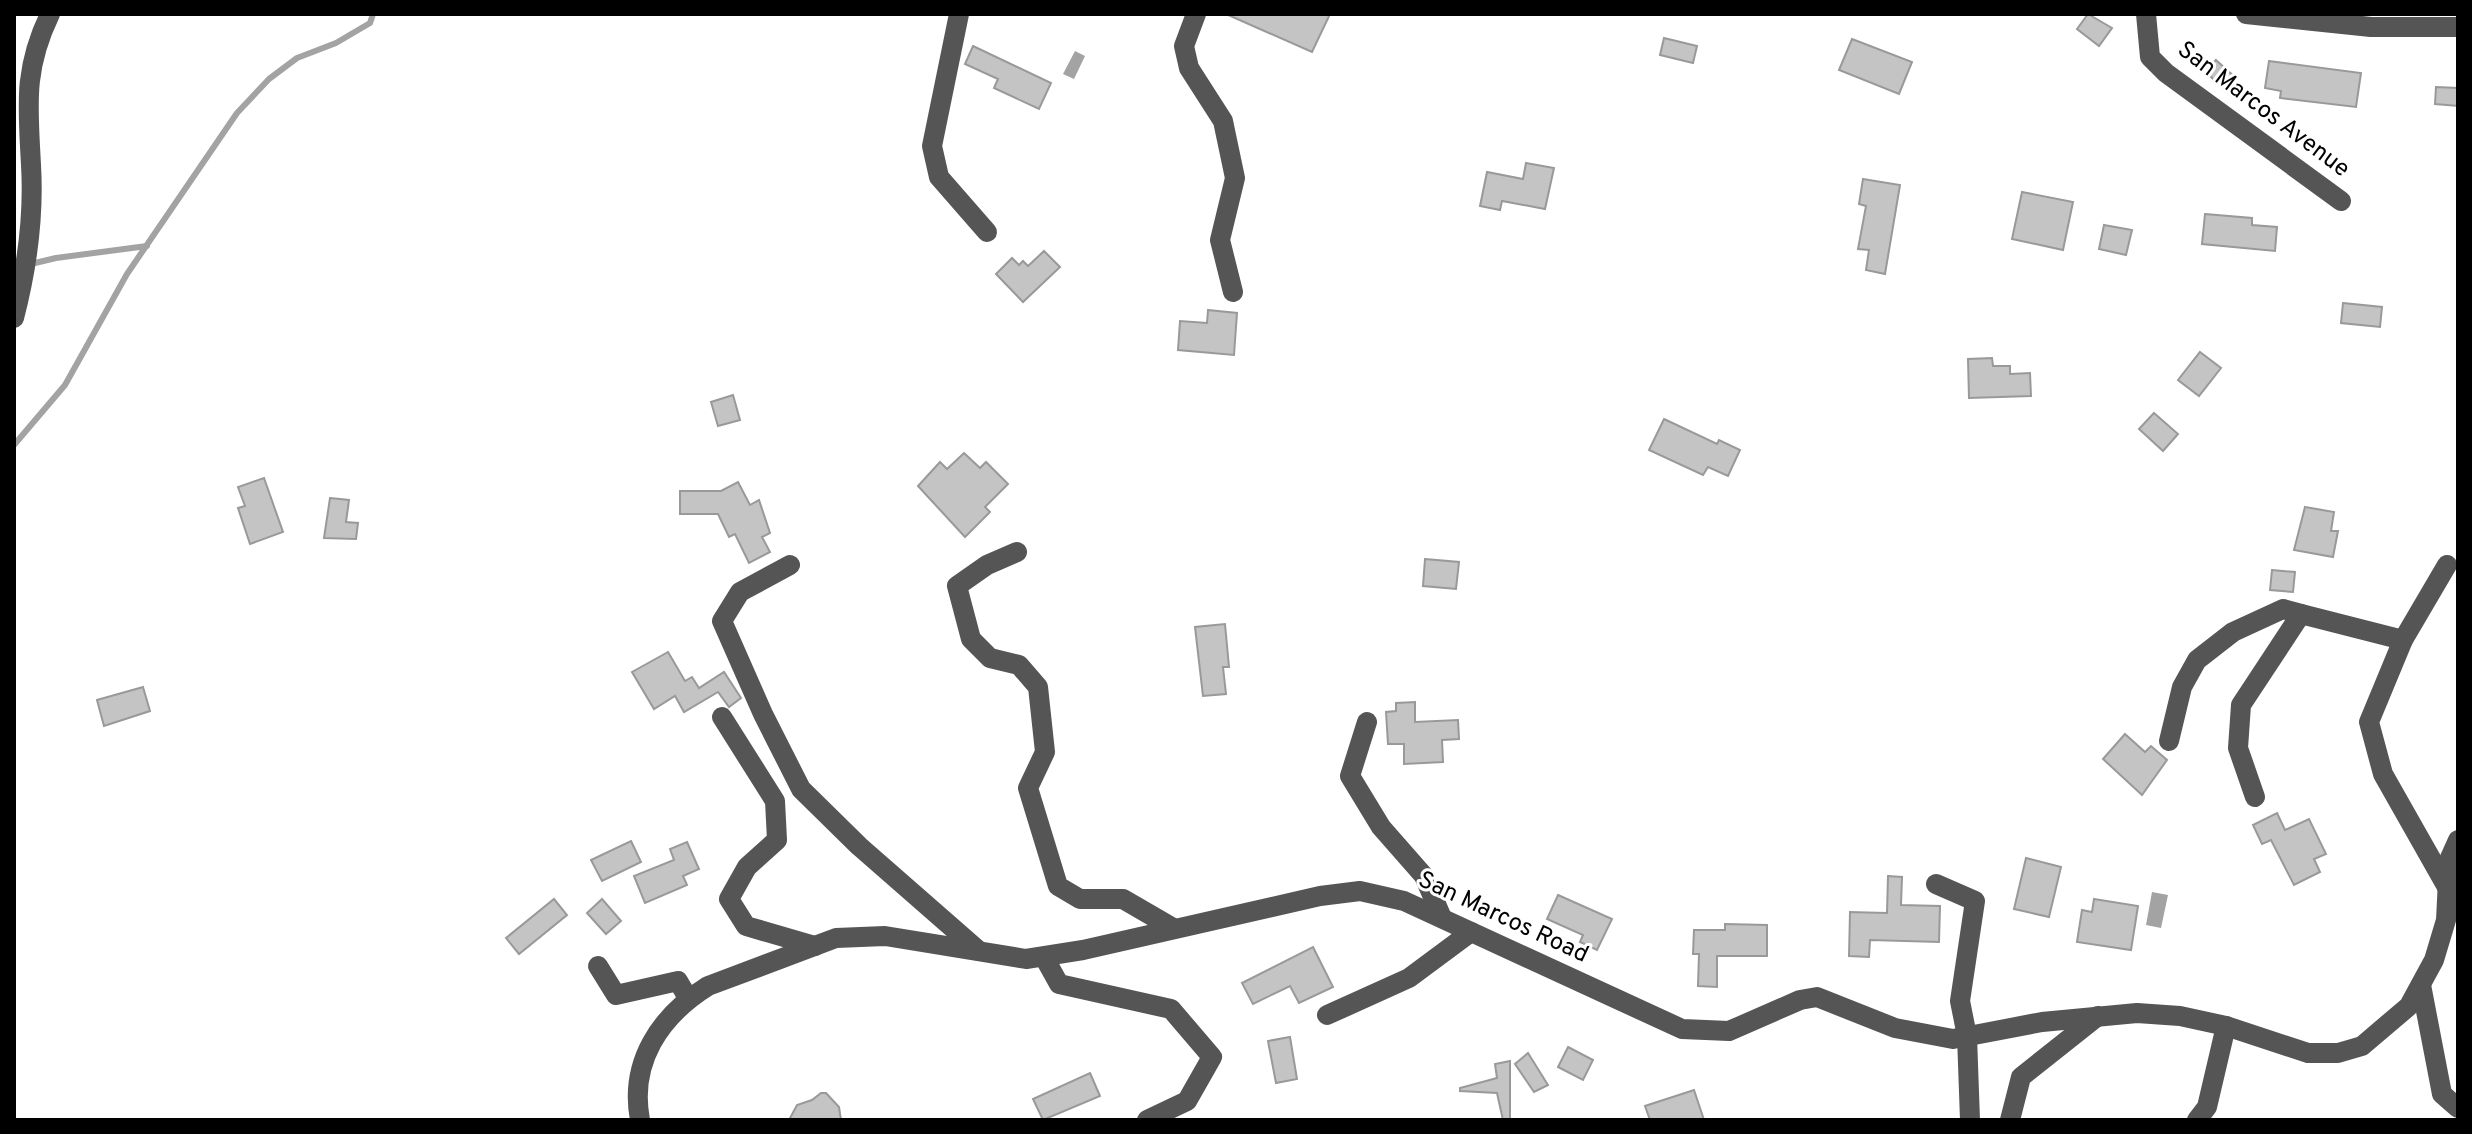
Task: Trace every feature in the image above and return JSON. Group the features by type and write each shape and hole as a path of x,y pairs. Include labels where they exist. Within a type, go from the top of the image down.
{"street":[{"path":"14,318 30,233 27,95 34,55 50,14"},
{"path":"959,14 932,146 939,177 987,232"},
{"path":"1196,14 1184,46 1189,68 1223,121 1235,178 1220,240 1233,292"},
{"name":"San Marcos Avenue","path":"2146,14 2150,57 2166,73 2341,201"},
{"path":"2246,14 2458,27"},
{"path":"1017,552 987,565 957,586 971,639 990,658 1019,665 1038,687 1045,752 1028,788 1058,886 1080,899 1123,899 1173,928"},
{"path":"790,565 740,592 722,621 763,714 801,789 859,846 979,951"},
{"path":"2447,565 2403,640 2369,722 2383,774 2447,887"},
{"path":"2169,741 2182,687 2197,660 2233,632 2283,609 2403,640"},
{"path":"2255,797 2238,748 2241,705 2301,614"},
{"path":"722,717 775,801 777,840 747,867 729,899 746,926 815,946"},
{"path":"1367,722 1350,776 1381,827 1424,876 1442,918"},
{"name":"San Marcos Road","path":"640,1120 638,1097 644,1056 659,1027 688,998 708,986 836,938 866,935 1026,959 1360,891 1404,901 1682,1029 1729,1031 1786,1005 1817,997 1895,1028 1953,1039 2042,1022 2137,1013 2180,1016 2226,1026 2281,1047 2308,1053 2338,1053 2362,1046 2409,1006 2421,985 2434,960 2446,920 2449,860 2458,840"},
{"path":"1936,884 1975,901 1960,1001 1967,1036 1970,1120"},
{"path":"1327,1015 1409,978 1471,932"},
{"path":"1044,957 1059,984 1171,1009 1212,1057 1187,1101 1147,1120"},
{"path":"598,966 616,995 678,981 688,998"},
{"path":"2421,985 2442,1094 2458,1108"},
{"path":"2010,1120 2021,1077 2098,1016"},
{"path":"2197,1120 2207,1107 2226,1026"}],"shaded area":[{"path":"1075,51 1085,56 1074,79 1063,74"},
{"path":"2152,892 2168,895 2161,928 2146,925"}],"building":[{"path":"1226,14 1330,14 1312,52"},
{"path":"2088,14 2112,28 2099,46 2077,29"},
{"path":"1664,38 1697,46 1693,63 1660,55"},
{"path":"1852,39 1912,62 1899,94 1839,70"},
{"path":"973,46 1051,83 1039,109 994,88 998,79 965,64"},
{"path":"2216,60 2236,78 2224,90 2205,71"},
{"path":"2269,61 2361,73 2356,107 2280,98 2281,91 2265,88"},
{"path":"2436,87 2458,88 2458,106 2435,104"},
{"path":"1526,163 1554,168 1545,209 1502,201 1500,210 1480,206 1487,172 1523,179"},
{"path":"1863,179 1900,185 1885,274 1866,270 1869,250 1858,249 1866,206 1859,204"},
{"path":"2022,192 2073,202 2063,250 2012,239"},
{"path":"2205,214 2252,218 2252,225 2277,227 2275,251 2202,244"},
{"path":"2104,225 2132,230 2126,255 2099,249"},
{"path":"1044,251 1060,267 1023,302 996,274 1012,258 1019,265 1023,261 1028,266"},
{"path":"2343,303 2382,307 2380,327 2341,323"},
{"path":"1208,310 1237,313 1234,355 1178,350 1180,321 1207,323"},
{"path":"2200,352 2221,368 2199,396 2178,380"},
{"path":"1992,358 1993,366 2010,366 2010,374 2030,373 2031,396 1969,398 1968,359"},
{"path":"733,395 740,420 718,426 711,402"},
{"path":"2154,413 2178,434 2163,451 2139,429"},
{"path":"1664,419 1717,444 1719,440 1740,450 1728,476 1708,467 1703,475 1649,450"},
{"path":"964,453 980,468 986,462 1008,484 985,507 990,512 965,537 918,486 940,462 947,469"},
{"path":"264,478 283,532 250,544 238,508 245,506 238,487"},
{"path":"738,482 750,505 759,500 770,533 762,537 770,552 749,563 735,534 729,537 718,514 680,514 680,491 721,491"},
{"path":"330,498 349,500 346,522 358,523 356,539 324,538"},
{"path":"2305,507 2334,512 2331,531 2338,531 2333,557 2294,550"},
{"path":"1425,559 1459,562 1456,589 1423,586"},
{"path":"2272,570 2295,572 2293,592 2270,590"},
{"path":"1225,624 1229,667 1223,667 1226,694 1203,696 1195,627"},
{"path":"668,652 685,681 692,677 699,688 724,672 741,698 729,707 718,692 684,712 675,696 654,709 632,672"},
{"path":"143,687 150,711 104,726 97,700"},
{"path":"1415,702 1415,722 1458,720 1459,739 1442,740 1443,762 1404,764 1404,744 1388,744 1386,712 1396,711 1396,703"},
{"path":"2125,734 2145,752 2151,746 2167,760 2142,795 2103,759"},
{"path":"2277,813 2285,830 2309,819 2326,854 2314,859 2320,872 2294,885 2271,840 2262,844 2253,825"},
{"path":"631,841 641,862 602,881 591,860"},
{"path":"687,842 699,869 683,876 687,885 645,903 634,876 674,860 670,849"},
{"path":"2026,858 2061,867 2049,917 2014,909"},
{"path":"1888,876 1902,877 1901,905 1940,906 1939,942 1870,940 1869,957 1849,956 1850,912 1887,913"},
{"path":"1558,895 1612,919 1597,950 1580,942 1583,935 1547,919"},
{"path":"554,899 567,915 519,954 506,938"},
{"path":"602,899 621,921 606,934 587,913"},
{"path":"2094,899 2138,906 2131,950 2077,942 2082,910 2092,912"},
{"path":"1725,924 1767,925 1767,956 1717,956 1717,987 1698,986 1699,954 1693,954 1694,930 1725,930"},
{"path":"1313,947 1333,987 1299,1003 1290,986 1253,1004 1242,983"},
{"path":"1290,1037 1297,1079 1276,1083 1268,1041"},
{"path":"1568,1047 1593,1060 1583,1080 1558,1067"},
{"path":"1528,1053 1548,1085 1534,1092 1515,1064"},
{"path":"1510,1061 1510,1120 1503,1120 1497,1093 1460,1091 1460,1088 1497,1078 1495,1064"},
{"path":"1090,1073 1100,1096 1043,1120 1033,1099"},
{"path":"1694,1090 1704,1120 1650,1120 1645,1106"},
{"path":"826,1093 839,1107 841,1120 789,1120 797,1105"}],"waterway":[{"path":"14,445 65,385 127,274 237,113 269,79 297,58 336,43 370,23 373,14"},
{"path":"14,268 56,258 147,246"}]}
